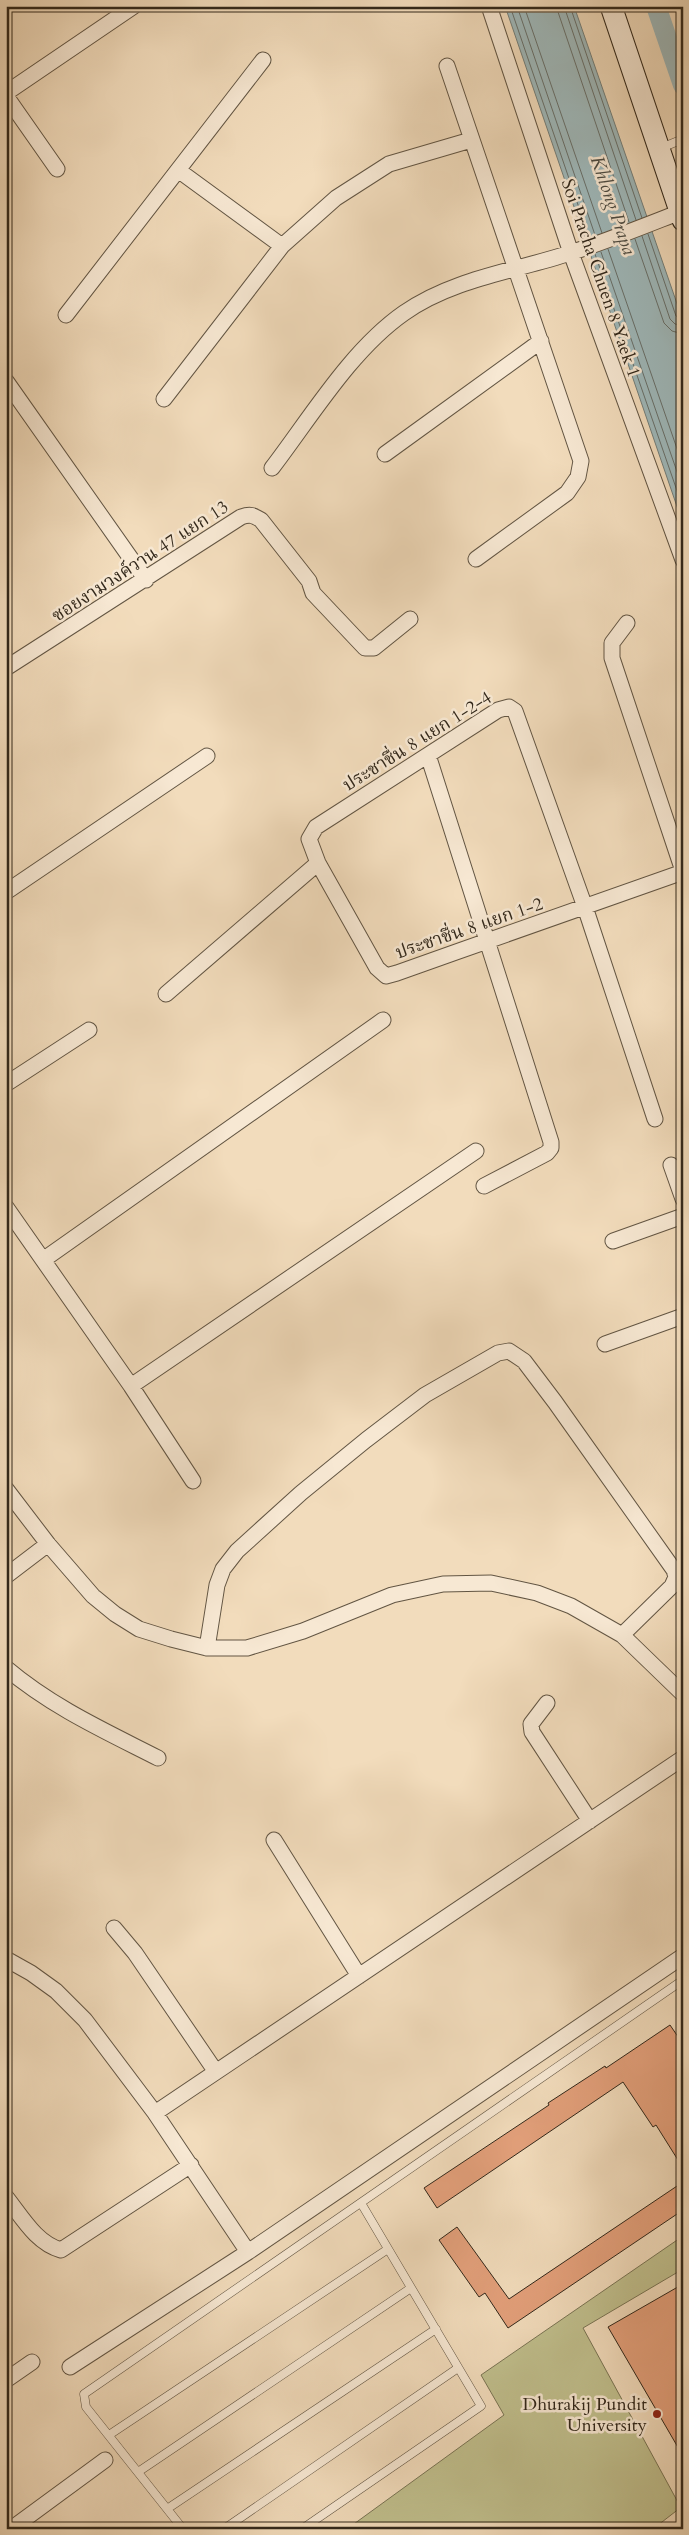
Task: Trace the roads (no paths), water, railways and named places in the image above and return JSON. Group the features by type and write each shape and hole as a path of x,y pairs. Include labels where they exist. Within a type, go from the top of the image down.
{"main road":[{"path":"616,8 681,216"}],"street":[{"path":"6,92 134,6"},
{"name":"Soi Pracha Chuen 8 Yaek 1","path":"490,6 577,251 683,560"},
{"path":"66,315 263,60"},
{"path":"447,66 471,140 518,268 582,461 578,477 567,493 476,559"},
{"path":"6,96 56,169"},
{"path":"164,399 282,246 336,198 389,164 471,140"},
{"path":"178,170 282,246"},
{"path":"272,468 346,370 403,313 434,295 577,251 654,222 681,216"},
{"path":"385,454 541,341"},
{"path":"6,381 146,580"},
{"name":"ซอยงามวงค์วาน 47 แยก 13","path":"7,665 146,580 241,517 253,515 260,520 309,581 313,593 365,648 374,648 410,619"},
{"path":"627,623 612,643 612,658 683,872"},
{"name":"ประชาชื่น 8 แยก 1-2-4","path":"316,827 498,710 509,707 515,711 585,907"},
{"path":"428,755 551,1142 551,1148 538,1158 484,1186"},
{"path":"6,892 207,756"},
{"name":"ประชาชื่น 8 แยก 1-2","path":"316,827 308,840 318,863 377,968 386,976 683,872"},
{"path":"166,994 318,863"},
{"path":"585,907 655,1119"},
{"path":"43,1260 383,1020"},
{"path":"6,1084 89,1030"},
{"path":"131,1386 476,1151"},
{"path":"671,1165 683,1199"},
{"path":"6,1207 131,1386 193,1481"},
{"path":"613,1241 683,1216"},
{"path":"605,1344 683,1316"},
{"path":"207,1648 217,1585 223,1569 237,1552 301,1493 425,1395 498,1352 509,1351 524,1361 555,1402 674,1570 676,1577 672,1586 622,1635"},
{"path":"6,1489 48,1544 93,1596 115,1614 139,1628 207,1648 247,1648 270,1644 392,1595 443,1584 491,1582 537,1593 571,1606 622,1635 683,1694"},
{"path":"6,1576 48,1544"},
{"path":"6,1668 23,1682 81,1720 158,1758"},
{"path":"547,1703 531,1724 532,1732 590,1820"},
{"path":"155,2113 683,1758"},
{"path":"274,1840 359,1976"},
{"path":"114,1928 135,1953 216,2072"},
{"path":"70,2366 248,2252 683,1956"},
{"path":"6,1959 31,1973 56,1991 85,2020 155,2113 248,2252"},
{"path":"6,2197 39,2239 50,2247 61,2250 191,2165"},
{"path":"6,2380 32,2362"},
{"path":"11,2529 105,2460"}],"lane":[{"path":"659,149 683,139"},
{"path":"183,2529 86,2407 84,2394 683,1980"},
{"path":"302,2529 481,2406 361,2203"},
{"path":"109,2436 388,2249"},
{"path":"138,2472 411,2288"},
{"path":"168,2509 436,2329"},
{"path":"224,2529 458,2368"}],"water":[{"name":"Khlong Prapa","path":"505,6 574,6 683,321 683,524"}],"waterway":[{"path":"656,6 683,85"}],"place":[{"name":"Dhurakij Pundit University","path":"657,2414"}]}
